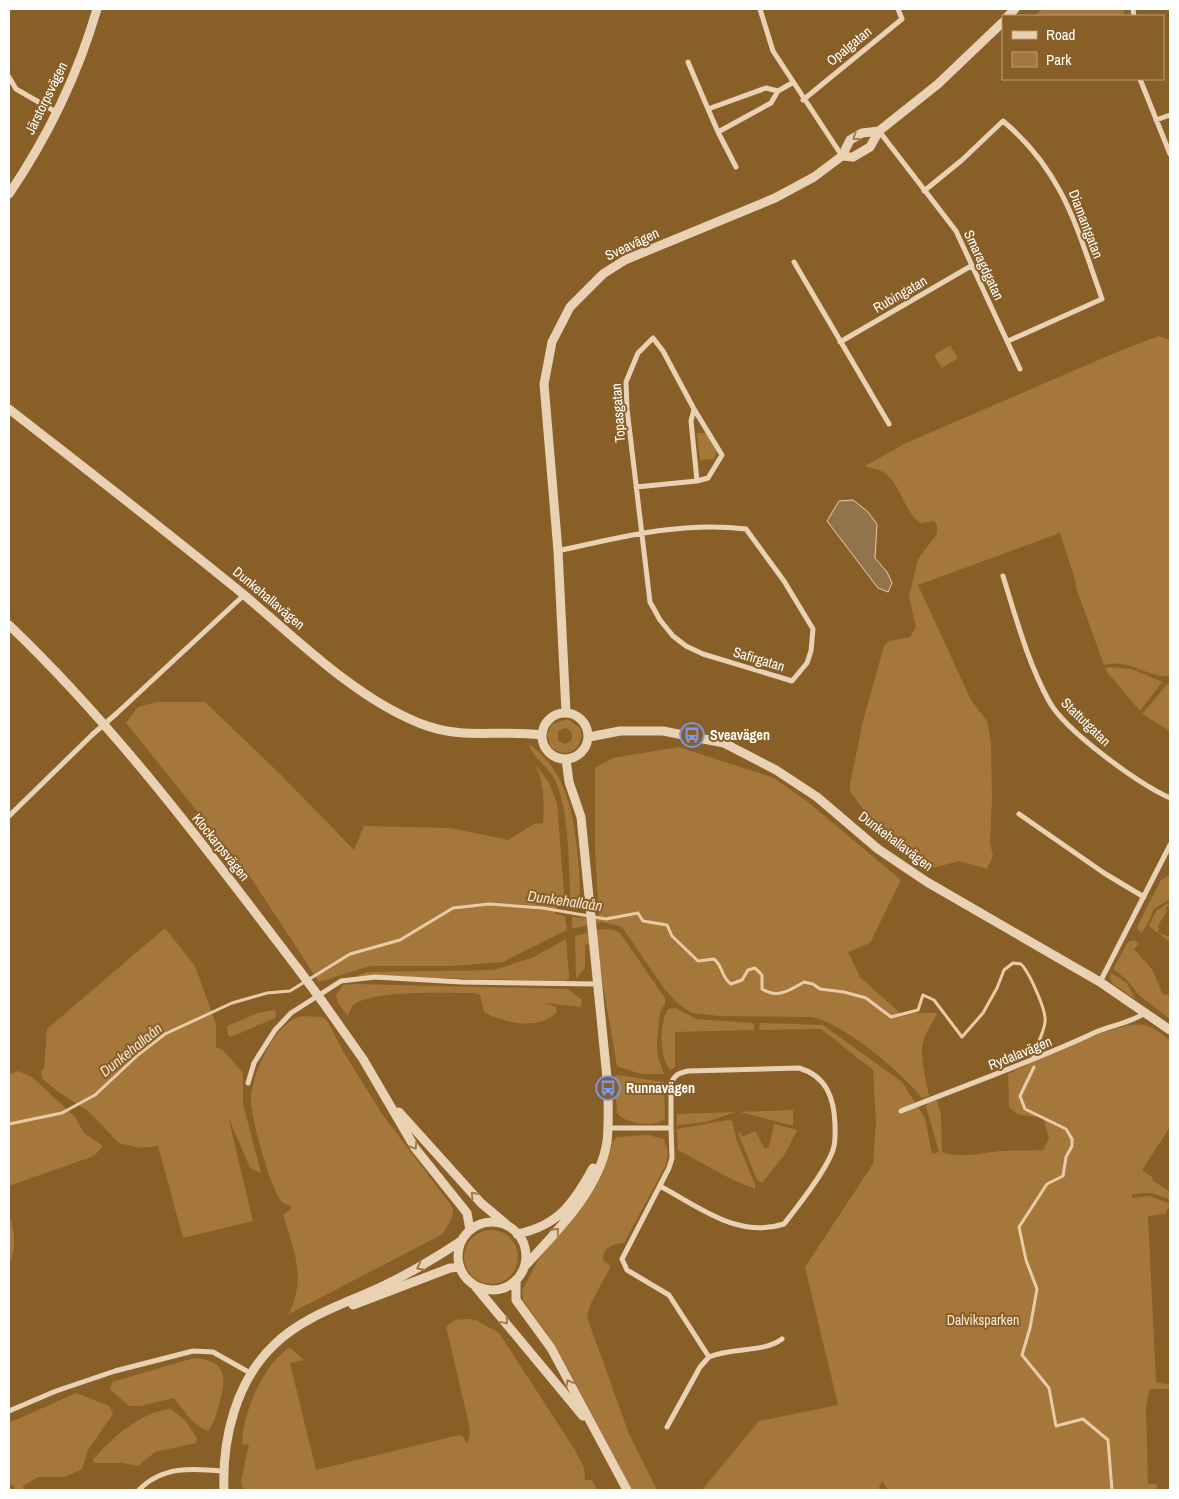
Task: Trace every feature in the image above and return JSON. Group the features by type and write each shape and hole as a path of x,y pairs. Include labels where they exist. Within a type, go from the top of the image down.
{"street":[{"name":"Järstorpsvägen","path":"9,194 35,152 56,112 78,63 98,9"},
{"path":"760,9 773,51 803,100 842,156"},
{"name":"Opalgatan","path":"803,100 902,19 898,9"},
{"name":"Sveavägen","path":"566,712 558,551 544,384 552,342 570,307 603,274 625,260 775,198 814,177 842,156 860,154 875,141 879,131 938,84 1002,23"},
{"path":"688,62 718,132 736,167"},
{"path":"9,77 16,89 56,112"},
{"path":"1140,80 1170,154"},
{"path":"718,132 771,103 778,91 792,83"},
{"path":"708,109 766,88 778,91"},
{"path":"1156,120 1170,115"},
{"name":"Diamantgatan","path":"924,191 962,160 1003,121 1020,135 1041,159 1063,193 1102,299 1008,341"},
{"name":"Sveavägen","path":"842,156 845,146 850,140 862,133 879,131"},
{"name":"Smaragdgatan","path":"879,131 956,231 1020,368"},
{"path":"794,262 889,424"},
{"name":"Rubingatan","path":"840,342 971,266"},
{"name":"Topasgatan","path":"642,532 626,382 638,353 653,338 663,351 694,409 722,455 708,478 697,481"},
{"name":"Dunkehallavägen","path":"9,409 244,595 335,671 383,705 419,723 455,734 542,735"},
{"path":"636,487 697,481 691,420 694,409"},
{"name":"Safirgatan","path":"558,551 642,532 694,527 746,529 784,582 813,629 812,651 807,664 800,674 792,681 761,672 703,654 673,636 660,620 650,602 642,532"},
{"name":"Stattutgatan","path":"1003,576 1030,657 1050,703 1072,727 1106,757 1136,779 1170,798"},
{"path":"9,816 93,734 244,595"},
{"name":"Klockarpsvägen","path":"9,625 97,715 218,865 322,1001 390,1103"},
{"path":"566,712 581,718 588,730 589,737 582,752 566,759 559,758 548,752 542,735 548,720 560,713 566,712"},
{"name":"Dunkehallavägen","path":"589,737 620,731 663,731 724,743 776,770 817,797 878,849 926,882 1100,982 1170,1030"},
{"path":"473,1285 495,1290 516,1280 524,1267 568,1217 591,1184 600,1166 606,1144 608,1088 596,984 588,885 580,817 569,782 566,759"},
{"path":"1019,814 1104,873 1144,897"},
{"path":"1100,982 1170,845"},
{"path":"248,1083 254,1064 275,1030 291,1013 341,980 375,977 461,982 596,984"},
{"name":"Rydalavägen","path":"901,1111 1042,1057 1105,1028 1131,1022 1146,1012"},
{"path":"660,1186 725,1222 740,1226 765,1228 784,1224 833,1150 834,1103 827,1087 809,1071 799,1068 688,1072 678,1073 673,1078 671,1084 672,1158 660,1186 622,1259 623,1266 668,1295 709,1357"},
{"path":"390,1103 415,1148 467,1214 470,1230"},
{"path":"390,1103 481,1203 513,1231 525,1249 524,1267"},
{"path":"608,1128 671,1128"},
{"path":"224,1490 223,1471 233,1412 252,1374 275,1344 317,1316 385,1285 429,1262 461,1241 470,1230 488,1222 499,1223 513,1231 549,1224 564,1211 585,1183 606,1144"},
{"path":"461,1241 458,1254 460,1268 602,1440"},
{"path":"317,1316 392,1292 450,1268 460,1268"},
{"path":"516,1280 516,1300 551,1348 602,1440 627,1490"},
{"path":"667,1427 700,1367 709,1357 735,1349 771,1347 782,1339"},
{"path":"9,1411 56,1391 115,1371 193,1351 213,1352 252,1374"},
{"path":"139,1490 157,1476 169,1472 188,1469 223,1471"}],"green space":[{"path":"1042,9 1124,9 1124,15 1036,15"},
{"path":"1159,336 1170,340 1170,676 1156,675 1122,664 1104,665 1076,588 1060,533 918,585 971,700 987,721 991,742 992,800 990,843 993,856 987,869 959,861 933,868 914,864 879,831 850,791 850,784 863,721 884,646 889,641 910,637 916,627 909,597 918,559 937,534 937,525 934,521 920,523 914,518 899,490 889,477 881,471 865,466 906,443 1117,352"},
{"path":"950,345 958,358 942,368 934,355"},
{"path":"697,433 706,433 717,451 714,459 700,460"},
{"path":"1105,668 1132,669 1162,682 1140,711 1107,672"},
{"path":"1170,681 1170,731 1142,714"},
{"path":"157,702 205,702 281,775 354,850 364,826 451,828 508,840 534,824 543,823 542,785 534,763 548,781 557,803 565,906 557,906 555,914 565,916 567,930 503,962 454,966 370,966 319,982 251,878 126,723 138,707"},
{"path":"568,719 580,728 580,742 577,747 568,752 562,752 550,746 547,734 552,724","holes":["565,728 570,731 572,736 571,741 565,744 558,741 558,731"]},
{"path":"529,744 552,767 560,781 571,810 578,858 579,909 571,907 569,858 563,803 552,775 535,756"},
{"path":"679,747 774,778 809,803 901,880 870,943 848,952 860,977 900,1013 937,1013 923,1041 922,1049 929,1096 922,1098 901,1075 872,1050 825,1021 812,1017 719,1016 692,1013 681,1006 665,990 622,927 603,922 572,927 572,917 599,919 595,849 595,768 613,758"},
{"path":"1170,875 1170,899 1154,909 1146,927 1141,933 1137,929 1138,925 1161,880"},
{"path":"1170,902 1170,905 1166,907 1167,911 1161,923 1158,924 1159,933 1170,937 1170,942 1149,926 1156,911"},
{"path":"165,928 195,966 216,1024 216,1047 223,1050 243,1073 243,1104 261,1173 250,1168 228,1116 253,1221 183,1238 158,1146 140,1148 119,1143 88,1111 57,1091 42,1078 41,1071 44,1069 47,1029"},
{"path":"602,929 614,930 620,933 665,998 665,1004 660,1012 657,1042 658,1057 664,1074 641,1074 617,1066 601,974 598,942 585,945 585,968 576,979 575,936"},
{"path":"566,939 569,979 564,981 357,976 367,972 494,970 532,958"},
{"path":"1134,940 1139,944 1134,949 1152,969 1163,995 1170,994 1170,1019 1140,996 1126,979 1113,969 1128,942"},
{"path":"1111,973 1127,983 1135,999 1112,983"},
{"path":"343,985 568,989 582,1000 581,1007 545,1003 556,1007 557,1012 541,1022 531,1023 511,1022 484,1012 480,995 475,993 413,993 380,996 356,1003 348,1016 338,1003 336,995"},
{"path":"675,1008 697,1019 752,1023 754,1024 754,1030 675,1032 675,1067 670,1070 666,1064 662,1049 662,1031 668,1009"},
{"path":"274,1010 276,1013 275,1018 231,1037 228,1035 227,1026 258,1013"},
{"path":"303,1016 322,1017 328,1022 343,1051 382,1114 453,1208 453,1211 450,1222 441,1235 289,1314 297,1288 298,1277 295,1255 284,1218 284,1214 290,1210 291,1206 284,1204 280,1200 270,1177 256,1131 251,1095 257,1073 268,1047 284,1026 293,1019"},
{"name":"Dalviksparken","path":"760,1023 823,1025 902,1082 925,1118 932,1154 939,1152 926,1106 929,1101 937,1101 941,1115 942,1152 965,1155 1043,1150 1049,1138 1043,1118 1017,1114 1009,1107 1008,1074 1036,1060 1116,1028 1144,1025 1170,1041 1170,1127 1142,1170 1153,1178 1152,1180 1170,1192 1170,1199 1151,1193 1132,1194 1132,1198 1150,1196 1170,1204 1165,1214 1148,1216 1156,1382 1170,1385 1170,1389 1149,1389 1146,1408 1148,1484 1157,1484 1157,1490 888,1490 882,1481 878,1490 702,1490 759,1421 838,1405 805,1267 873,1164 876,1122 873,1070 821,1029 759,1030"},
{"path":"18,1071 32,1077 75,1117 84,1133 103,1146 94,1156 9,1186 9,1075"},
{"path":"616,1075 664,1082 665,1119 660,1122 640,1124 621,1117 617,1113 614,1080"},
{"path":"793,1110 793,1126 740,1112"},
{"path":"736,1112 706,1122 677,1125 677,1114"},
{"path":"728,1120 732,1121 737,1141 755,1184 755,1189 733,1180 678,1150 677,1129"},
{"path":"774,1124 797,1130 785,1154 762,1183 757,1180 738,1133 740,1132 742,1137 755,1131 765,1149 769,1147"},
{"path":"648,1135 664,1139 668,1152 666,1165 624,1243 613,1245 605,1252 603,1260 611,1266 590,1305 587,1317 629,1434 657,1490 632,1490 570,1373 548,1335 523,1300 522,1291 538,1260 595,1188 604,1169 613,1141 617,1137"},
{"path":"9,1214 14,1232 14,1251 9,1263"},
{"path":"486,1230 496,1230 506,1234 514,1242 518,1257 514,1272 506,1280 496,1284 486,1284 476,1280 468,1272 464,1262 464,1252 468,1242 476,1234"},
{"path":"455,1320 476,1320 499,1333 575,1450 584,1468 585,1480 592,1480 597,1490 243,1490 241,1481 249,1444 243,1445 245,1420 256,1391 272,1364 290,1348 304,1360 290,1363 316,1470 459,1435 464,1437 466,1444 469,1439 470,1429 446,1326"},
{"path":"194,1358 212,1362 218,1366 223,1376 218,1409 208,1431 195,1424 173,1398 141,1406 129,1406 110,1389 112,1382"},
{"path":"76,1393 109,1406 113,1414 88,1450 82,1469 65,1477 38,1477 23,1486 24,1490 15,1490 14,1486 9,1483 9,1423"},
{"path":"170,1409 184,1419 197,1438 196,1443 155,1452 138,1466 123,1463 94,1463 93,1460 100,1452 127,1427 148,1415"}],"shaded area":[{"path":"853,500 867,511 877,524 875,558 887,572 892,583 888,592 878,588 827,521 839,501"}],"waterway":[{"name":"Dunkehallaån","path":"9,1124 62,1113 95,1095 139,1054 165,1034 232,1003 267,993 290,991 350,954 400,940 453,908 489,904 543,908 606,919 638,913 643,921 667,925 672,936 698,961 714,959 725,978 731,984 742,980 748,970 755,968 762,975 762,989 768,992 784,992 804,982 813,984 820,989 844,992 866,998 891,1017 918,1010 923,995 934,1000 962,1037 983,1013 997,988 1004,970 1013,963 1021,964 1037,992 1045,1017 1043,1031 1033,1056"},
{"name":"Dunkehallaån","path":"1034,1067 1020,1096 1025,1109 1066,1129 1072,1139 1072,1146 1066,1157 1063,1176 1047,1184 1019,1227 1026,1260 1037,1289 1030,1328 1022,1355 1049,1388 1056,1426 1083,1419 1108,1440 1112,1490"}],"place":[{"name":"Sveavägen","path":"692,735"},
{"name":"Runnavägen","path":"608,1088"}]}
